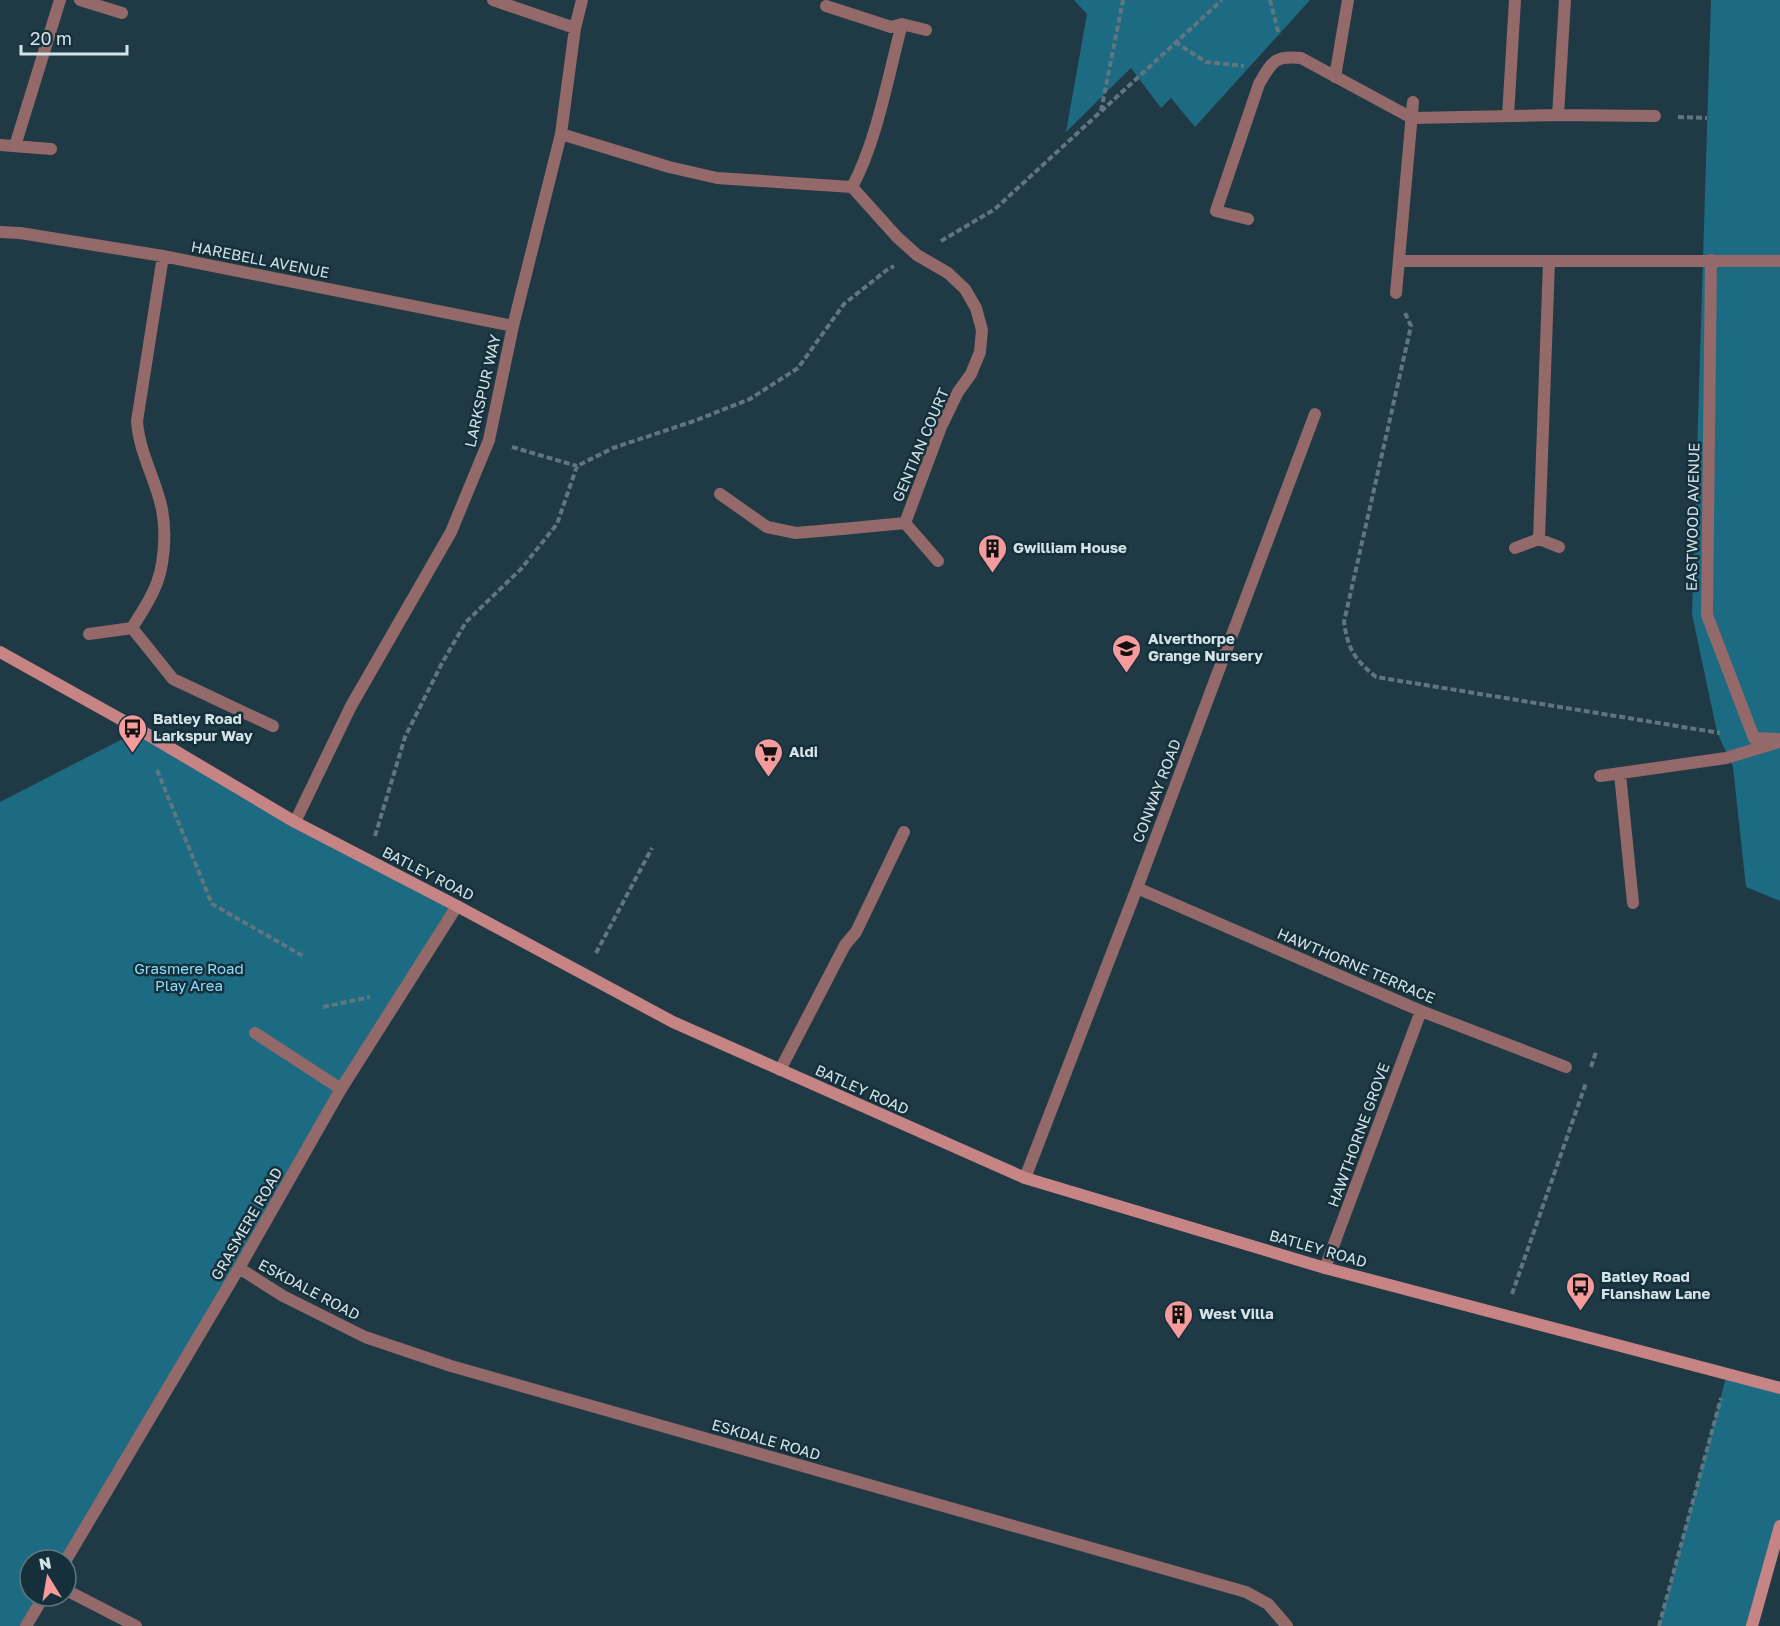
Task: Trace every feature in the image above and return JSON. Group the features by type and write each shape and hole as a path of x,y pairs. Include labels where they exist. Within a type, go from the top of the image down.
{"street":[{"path":"15,146 60,0"},
{"path":"80,0 122,13"},
{"path":"493,0 575,28"},
{"name":"LARKSPUR WAY","path":"295,822 351,706 451,532 489,440 513,326 561,134 575,28 582,0"},
{"path":"1335,77 1348,0"},
{"path":"1508,116 1515,0"},
{"path":"1558,115 1565,0"},
{"path":"826,6 891,27 902,24 926,30"},
{"path":"561,134 669,167 717,178 852,187 861,171 902,24"},
{"path":"1248,219 1216,212 1259,84 1268,68 1284,56 1300,58 1412,118 1558,115 1655,117"},
{"path":"1396,293 1413,102"},
{"path":"0,145 51,149"},
{"name":"GENTIAN COURT","path":"852,187 897,237 917,255 948,273 965,289 976,308 982,330 980,352 971,374 958,392 941,428 905,523"},
{"name":"HAREBELL AVENUE","path":"0,232 20,233 163,256 513,326"},
{"path":"132,628 154,591 163,555 165,527 161,505 138,440 137,421 163,256"},
{"name":"EASTWOOD AVENUE","path":"1711,260 1707,615 1754,738"},
{"path":"1399,261 1780,261"},
{"path":"1539,539 1549,261"},
{"name":"CONWAY ROAD","path":"1025,1178 1315,414"},
{"name":"GENTIAN COURT","path":"720,494 767,527 796,533 905,523"},
{"name":"GENTIAN COURT","path":"905,523 938,561"},
{"path":"1515,548 1539,539 1559,547"},
{"path":"89,634 132,628"},
{"path":"132,628 173,679 273,726"},
{"name":"BATLEY ROAD","path":"0,652 140,730 295,822 673,1022 1025,1178 1325,1268 1780,1388"},
{"path":"1754,738 1780,740"},
{"path":"1600,776 1726,758 1780,740"},
{"path":"1620,774 1633,903"},
{"path":"780,1070 845,945 856,932 904,832"},
{"name":"HAWTHORNE TERRACE","path":"1137,888 1421,1011 1566,1067"},
{"name":"GRASMERE ROAD","path":"73,1548 239,1268 341,1089 457,906"},
{"name":"HAWTHORNE GROVE","path":"1325,1268 1421,1011"},
{"path":"255,1033 341,1089"},
{"name":"ESKDALE ROAD","path":"239,1268 283,1296 365,1337 451,1366 1246,1592 1268,1604 1287,1626"},
{"path":"1752,1626 1780,1526"},
{"path":"78,1596 136,1626"},
{"path":"26,1626 37,1608"}],"path":[{"path":"1101,111 1124,0"},
{"path":"489,440 577,466 614,448 750,399 798,368 844,304 888,269 917,255 995,209 1222,0"},
{"path":"1270,0 1284,56"},
{"path":"1175,42 1206,62 1268,68"},
{"path":"1396,293 1411,326 1344,622 1346,639 1354,657 1376,676 1754,738"},
{"path":"367,860 405,737 442,663 466,622 521,568 557,524 577,466"},
{"path":"140,730 212,904 303,956"},
{"path":"584,975 652,848"},
{"path":"323,1007 403,991"},
{"path":"1505,1314 1596,1053"},
{"path":"1659,1626 1727,1374"}],"green space":[{"path":"1074,0 1310,0 1195,127 1171,98 1161,108 1131,68 1066,132 1087,14"},
{"path":"1711,0 1780,0 1780,901 1746,887 1733,767 1717,732 1692,614"},
{"name":"Grasmere Road Play Area","path":"140,730 457,906 73,1548 18,1548 18,1608 37,1608 26,1626 0,1626 0,802"},
{"path":"1727,1374 1780,1388 1780,1526 1752,1626 1659,1626"}],"place":[{"name":"Gwilliam House","path":"992,574"},
{"name":"Alverthorpe Grange Nursery","path":"1127,674"},
{"name":"Batley Road Larkspur Way","path":"132,754"},
{"name":"Aldi","path":"768,778"},
{"name":"Batley Road Flanshaw Lane","path":"1580,1312"},
{"name":"West Villa","path":"1178,1340"}]}
